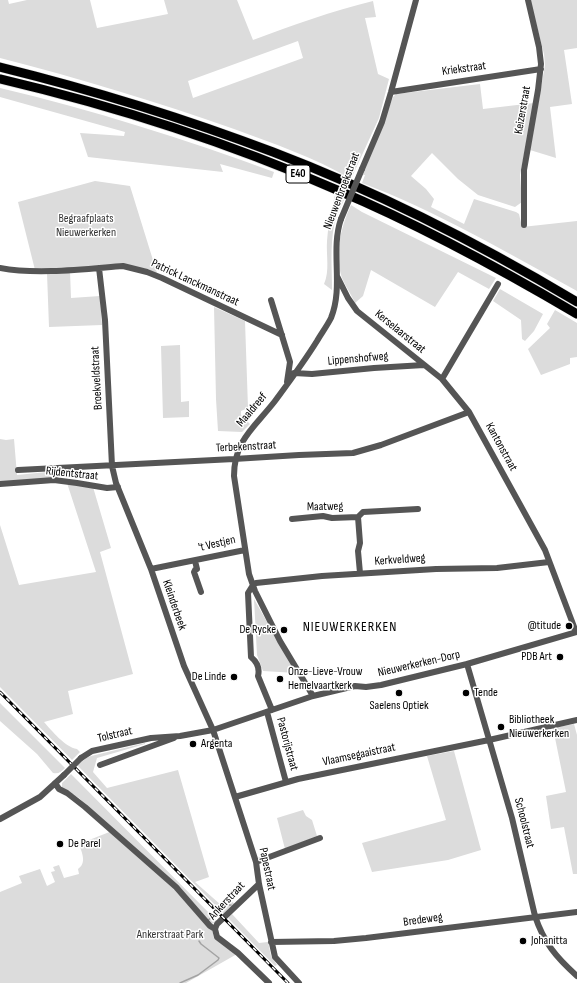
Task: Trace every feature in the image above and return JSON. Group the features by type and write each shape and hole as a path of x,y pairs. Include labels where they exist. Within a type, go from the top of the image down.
{"highway":[{"name":"E40","path":"0,67 54,80 121,100 274,152 344,181 411,212 479,246 577,302"},
{"name":"E40","path":"0,79 64,95 202,138 269,162 337,190 407,222 474,256 577,314"}],"street":[{"name":"Nieuwenbroekstraat","path":"287,384 309,354 330,318 336,299 337,230 382,122 416,0"},
{"name":"Keizerstraat","path":"524,225 524,170 542,64 540,47 528,0"},
{"name":"Kriekstraat","path":"391,92 541,69"},
{"name":"Patrick Lanckmanstraat","path":"0,268 18,271 34,271 123,266 147,272 162,278 282,334"},
{"name":"Broekveldstraat","path":"99,268 105,320 112,466 118,487"},
{"name":"Kerselaarstraat","path":"337,275 348,298 363,316 442,379"},
{"path":"442,379 498,284"},
{"path":"336,299 342,296 348,298"},
{"name":"Maaldreef","path":"271,300 290,362 287,384 274,402 244,437 234,459 234,476 245,550 253,585 280,641 313,696"},
{"name":"Lippenshofweg","path":"294,373 312,374 424,365"},
{"name":"Kantonstraat","path":"442,379 469,412 545,550 577,632"},
{"name":"Terbekenstraat","path":"18,470 353,453 381,445 469,412"},
{"name":"Rijdentstraat","path":"0,484 54,480 107,488 118,487"},
{"name":"Kleinderbeek","path":"118,487 151,569 184,666 213,730"},
{"name":"Maatweg","path":"292,519 323,516 332,518 358,517 363,512 418,509"},
{"name":"Maatweg","path":"358,517 360,544 358,551 360,573"},
{"name":"'t Vestjen","path":"151,569 245,550"},
{"name":"'t Vestjen","path":"195,561 197,569 194,572 201,592"},
{"name":"Kerkveldweg","path":"253,585 256,583 306,577 436,568 497,568 550,562"},
{"name":"Maaldreef","path":"253,585 248,593 251,657 256,660 260,671 258,676 269,711"},
{"name":"Nieuwerkerken-Dorp","path":"269,711 313,696 355,686 366,687 467,664 577,632"},
{"name":"Schoolstraat","path":"467,664 512,818 534,916 539,930 548,945 577,976"},
{"name":"Tolstraat","path":"0,819 40,797 81,758 92,751 151,738 180,736 213,730 269,711"},
{"name":"Pastorijstraat","path":"269,711 286,782"},
{"name":"Vlaamsegaaistraat","path":"235,797 286,782 489,740 577,720"},
{"name":"Papestraat","path":"213,730 256,862 259,884 275,957 299,983"},
{"name":"Tolstraat","path":"100,765 180,736"},
{"path":"55,783 59,789 67,793 85,807 176,887 210,926 215,929"},
{"path":"256,862 320,838"},
{"name":"Ankerstraat","path":"259,884 219,922 215,929 217,937 238,953 269,983"},
{"name":"Bredeweg","path":"271,942 334,941 366,938 534,916 577,912"}],"green space":[{"path":"0,0 8,0 9,4 27,0 90,0 97,28 168,14 164,0 237,0 253,40 343,9 373,1 376,17 365,18 378,74 389,79 379,118 351,179 294,151 205,119 88,82 0,58","holes":["298,41 303,58 193,98 188,81"]},
{"path":"530,0 577,0 577,48 564,50 572,104 550,107 556,158 530,150 545,65 544,54"},
{"path":"480,84 483,109 534,103 520,175 522,202 515,207 478,195 458,179 432,153 411,176 426,189 434,199 431,207 464,224 474,199 516,212 519,214 522,227 577,221 577,291 444,219 362,183 365,175 363,175 393,97 396,94"},
{"path":"0,88 70,106 138,126 207,148 274,172 272,178 220,164 223,172 88,157 80,133 124,136 125,132 0,97"},
{"name":"Begraafplaats Nieuwerkerken","path":"95,181 130,186 157,273 143,268 35,270 18,202"},
{"path":"335,195 344,200 334,226 332,250 332,290 324,284 327,274 328,229"},
{"path":"351,205 362,212 496,278 489,289 458,272 435,307 371,270 363,296 355,303 344,282 339,266 340,239 344,222"},
{"path":"70,271 71,298 100,296 102,325 49,327 47,273"},
{"path":"500,289 543,314 534,331 525,341 522,339 521,320 493,301"},
{"path":"214,307 245,321 248,408 241,411 241,415 250,424 242,432 218,431"},
{"path":"555,310 577,323 577,357 570,358 570,364 541,375 528,349 550,328 547,324"},
{"path":"180,345 181,402 189,401 189,417 163,418 161,346"},
{"path":"0,439 14,439 17,475 57,471 57,479 0,483"},
{"path":"67,483 93,487 111,548 100,552 133,674 68,691 73,714 44,722 63,742 80,752 72,760 0,687 0,525 19,585 96,572"},
{"path":"254,599 296,673 263,671 257,655"},
{"path":"0,703 65,768 61,772 53,773 37,754 0,721"},
{"path":"574,724 577,735 577,874 573,874 564,827 551,829 546,796 566,792 553,728"},
{"path":"145,743 97,758 93,772 107,788 178,770 209,877 195,882 221,905 230,900 235,904 224,914 77,765 91,756"},
{"path":"454,751 481,850 448,860 372,872 362,843 446,820 427,756"},
{"path":"71,774 216,920 212,925 79,798 62,788 62,783"},
{"path":"303,810 306,816 312,820 317,836 285,849 277,818"},
{"name":"Ankerstraat Park","path":"112,831 171,885 212,929 214,938 237,954 186,983 0,983 0,892 22,883 19,876 40,869 47,886 55,882 51,872 55,871 53,867 59,865 64,878 79,874 78,869 81,867 83,861 79,844"},
{"path":"232,914 259,943 268,942 271,956 277,965 275,966 228,918"}],"waterway":[{"path":"221,909 223,906 231,905"},
{"path":"207,921 212,917"},
{"path":"180,983 198,975 219,958 199,941"}],"railway":[{"path":"0,692 288,983"}],"place":[{"name":"@titude","path":"569,626"},
{"name":"De Rycke","path":"284,630"},
{"name":"PDB Art","path":"560,657"},
{"name":"De Linde","path":"234,677"},
{"name":"Onze-Lieve-Vrouw Hemelvaartkerk","path":"280,679"},
{"name":"Saelens Optiek","path":"399,693"},
{"name":"Tende","path":"466,693"},
{"name":"Bibliotheek Nieuwerkerken","path":"501,727"},
{"name":"Argenta","path":"193,744"},
{"name":"De Parel","path":"60,844"},
{"name":"Johanitta","path":"523,941"}],"district":[{"name":"NIEUWERKERKEN","path":"350,627"}]}
